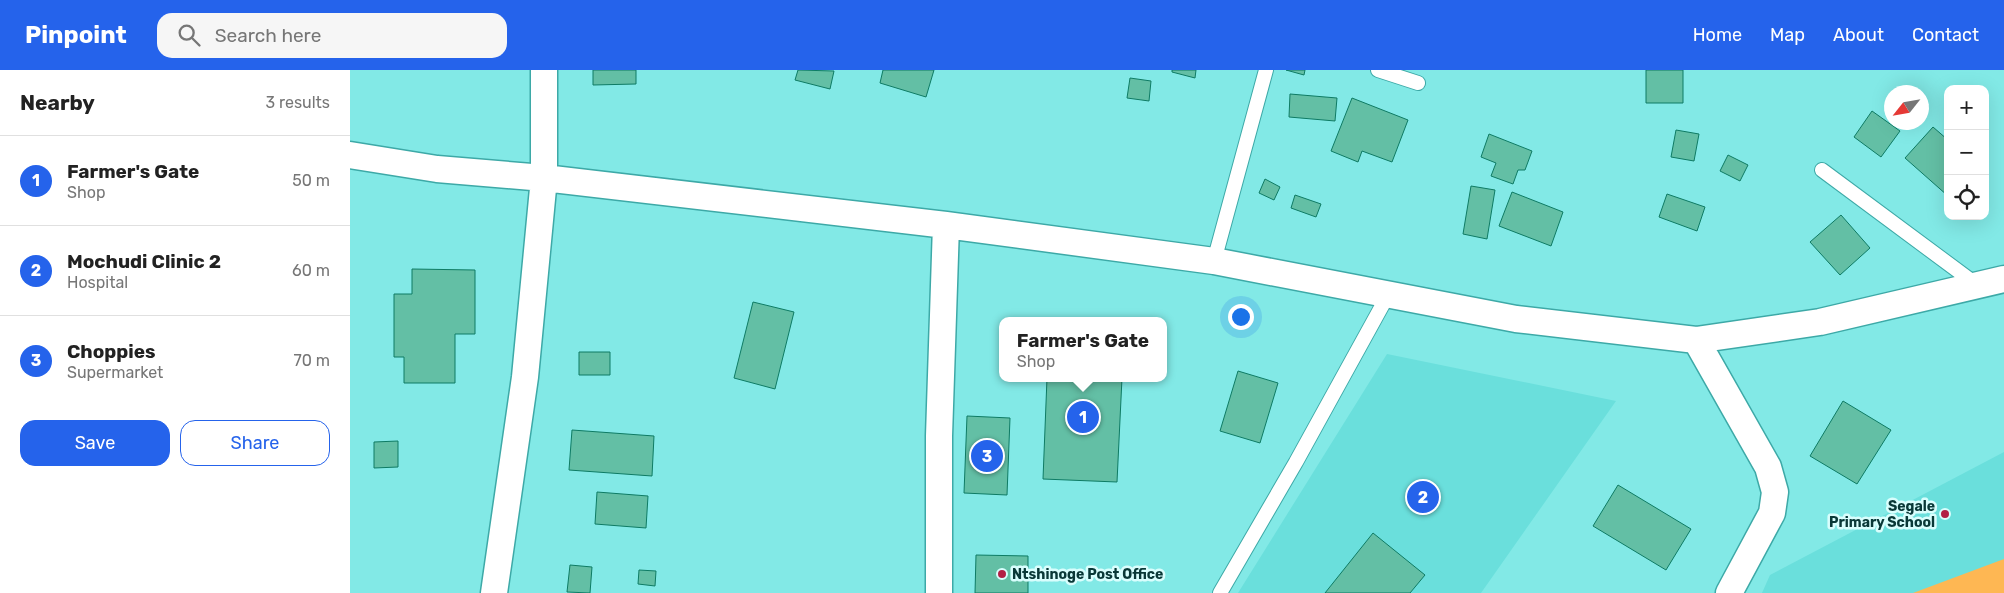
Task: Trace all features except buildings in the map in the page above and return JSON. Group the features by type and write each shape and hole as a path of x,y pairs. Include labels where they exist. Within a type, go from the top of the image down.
{"street":[{"path":"494,593 525,377 544,178 544,70"},
{"path":"350,155 437,169 544,178 946,225 1214,261 1516,319 1696,340 1820,322 2004,279"},
{"path":"938,593 939,436 946,225"},
{"path":"1696,340 1764,459 1774,483 1775,500 1772,513 1729,593"}],"lane":[{"path":"1214,261 1266,70"},
{"path":"1378,70 1418,82"},
{"path":"1822,170 1977,285"},
{"path":"1220,593 1296,462 1388,295"}],"shaded area":[{"path":"1387,354 1616,401 1481,593 1238,593"},
{"name":"Segale Primary School","path":"2004,452 2004,593 1762,593 1770,575"},
{"path":"2004,559 2004,593 1913,593"}],"place":[{"name":"Farmer's Gate","path":"1083,417"},
{"name":"Choppies","path":"987,456"},
{"name":"Mochudi Clinic 2","path":"1423,497"},
{"name":"Segale Primary School","path":"1945,514"},
{"name":"Ntshinoge Post Office","path":"1002,574"}]}
